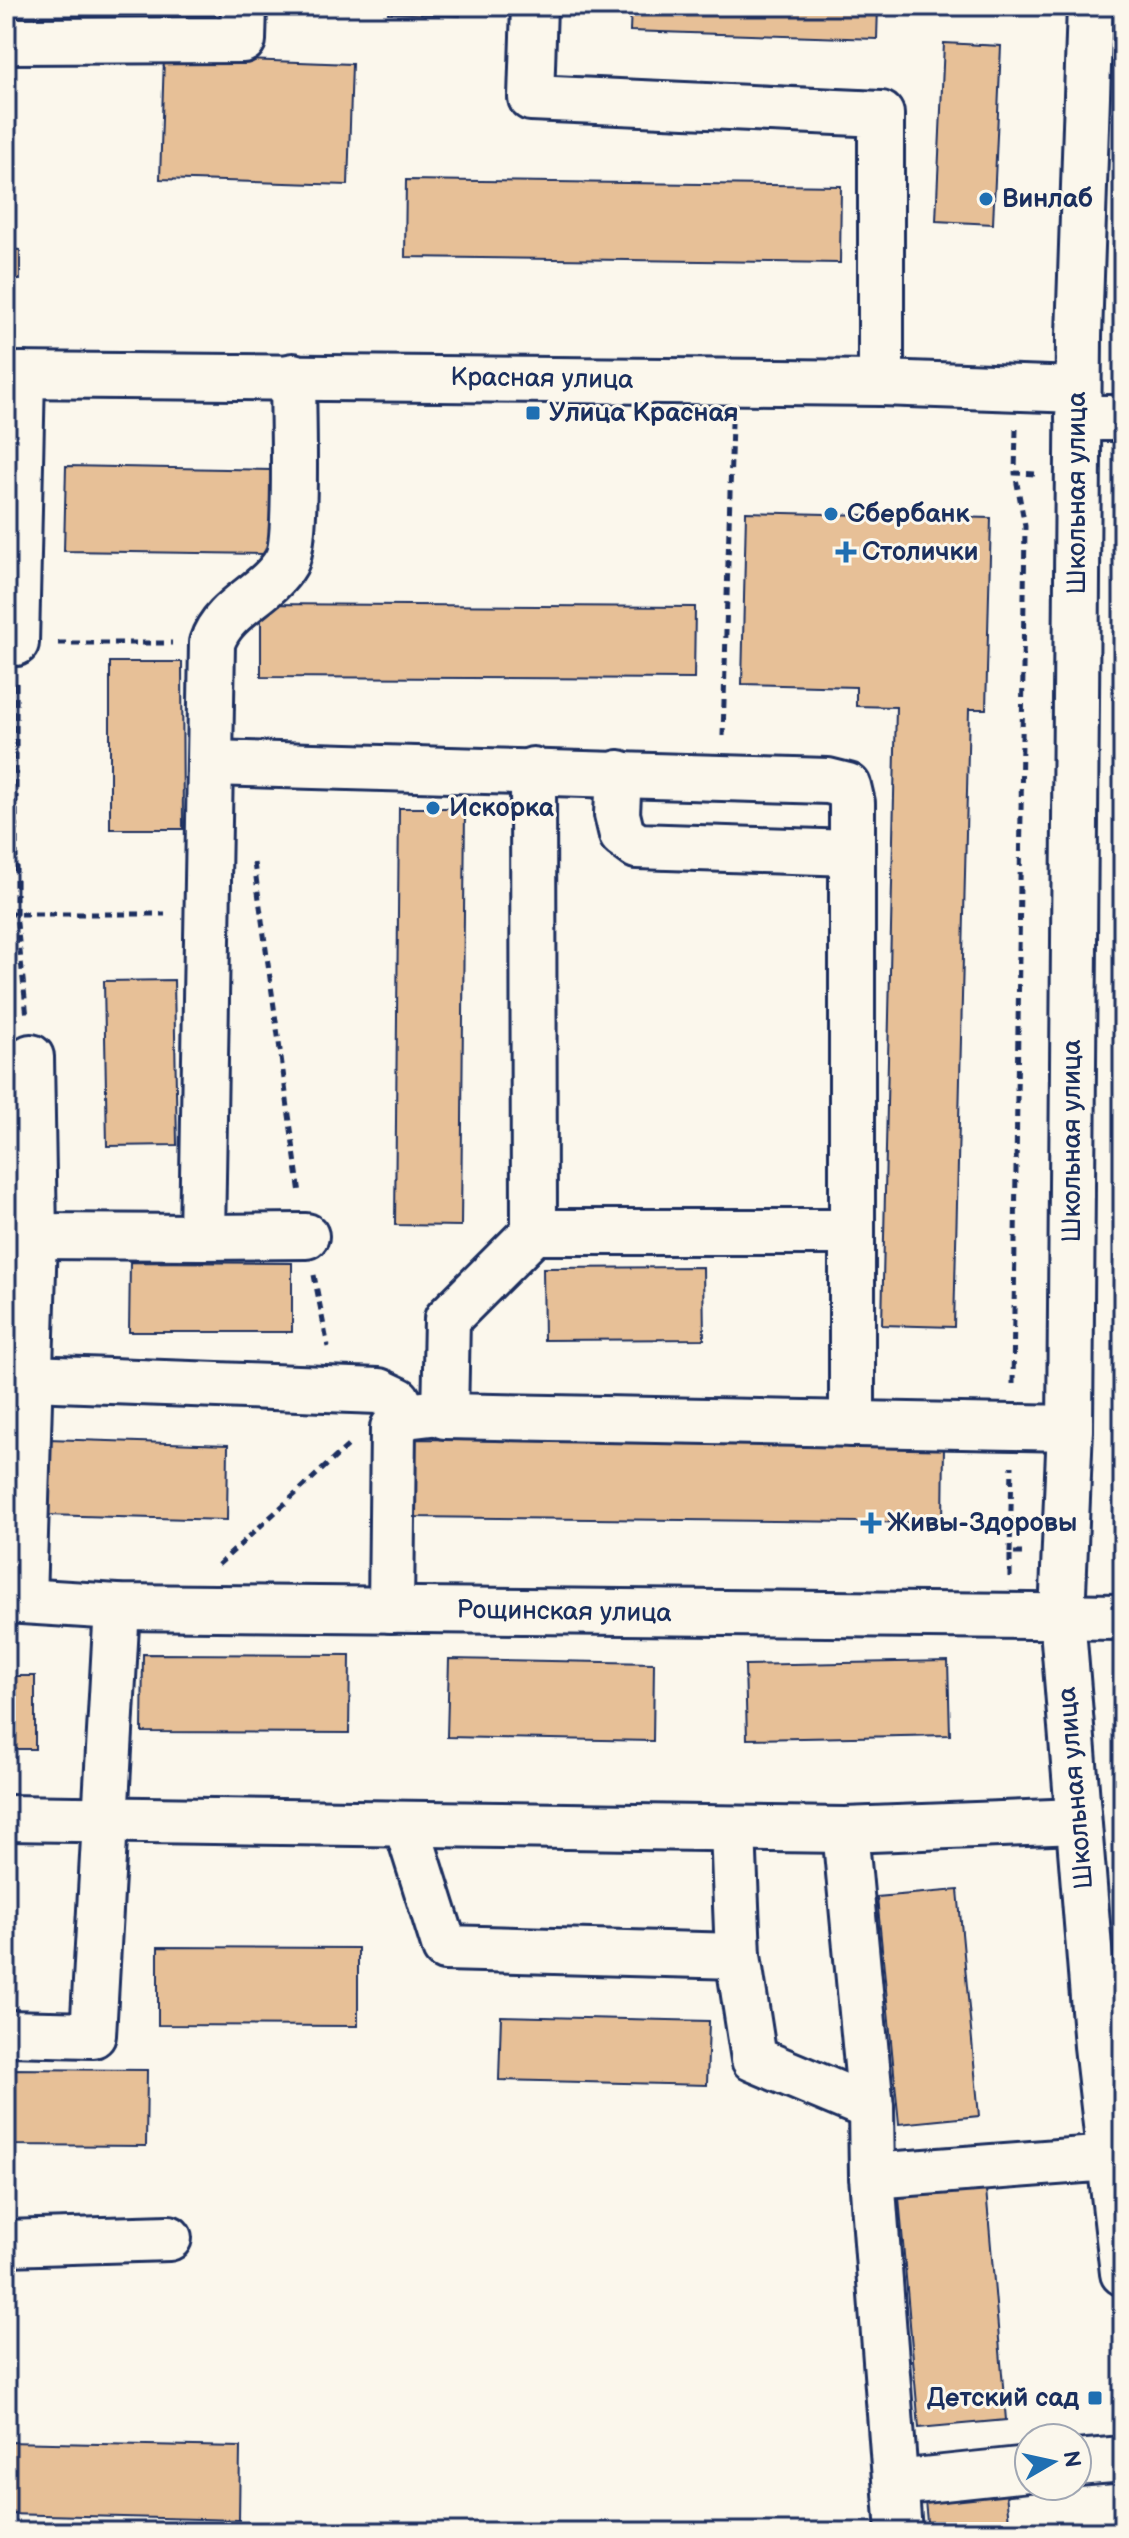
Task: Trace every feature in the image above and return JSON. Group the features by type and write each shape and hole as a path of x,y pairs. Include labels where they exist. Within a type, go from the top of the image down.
{"street":[{"path":"6,41 243,40 244,6"},
{"path":"534,6 531,98 881,114 881,383"},
{"name":"Школьная улица","path":"1090,6 1106,76 1078,404 1070,1428 1062,1616 1078,1821 1123,2273"},
{"path":"11,643 14,375"},
{"name":"Красная улица","path":"14,375 881,383 1078,404 1123,418"},
{"path":"202,1237 212,643 218,624 270,580 291,550 293,376"},
{"path":"210,763 619,773 828,781 848,786 852,803 852,1424"},
{"path":"533,770 534,1232"},
{"path":"619,773 617,814 622,835 637,846 852,853"},
{"path":"15,1600 30,1378 19,1290 34,1236 31,1057"},
{"path":"391,1610 393,1428 416,1411 447,1319 534,1232 850,1232"},
{"path":"34,1236 306,1236"},
{"path":"30,1378 379,1391 416,1411 1070,1428"},
{"name":"Рощинская улица","path":"15,1600 117,1607 1123,1617"},
{"path":"6,2033 93,2035 102,1819 117,1607"},
{"path":"6,1818 845,1830 1078,1821"},
{"path":"406,1824 445,1948 738,1956"},
{"path":"733,1829 738,1956 754,2059 871,2108"},
{"path":"845,1830 871,2108 872,2176 899,2532"},
{"path":"872,2176 1110,2158"},
{"path":"6,2243 169,2238"},
{"path":"1093,2462 1123,2459"},
{"path":"896,2483 1013,2471"}],"path":[{"path":"722,777 734,383"},
{"path":"1010,1553 1025,526 1015,473"},
{"path":"31,1057 16,914 11,643 212,643"},
{"path":"253,858 306,1236 336,1389"},
{"path":"6,914 207,914"},
{"path":"214,1568 416,1411"}],"building":[{"path":"389,6 461,6 460,16 388,13"},
{"path":"631,6 878,6 877,39 630,31"},
{"path":"944,43 1001,46 993,224 936,221"},
{"path":"164,57 352,64 348,185 160,179"},
{"path":"406,180 841,186 840,263 405,257"},
{"path":"6,249 20,250 20,280 6,280"},
{"path":"66,466 272,470 270,554 64,551"},
{"path":"746,512 991,518 986,709 969,709 954,1327 882,1325 896,707 856,706 856,687 742,684"},
{"path":"261,604 695,607 694,679 261,677"},
{"path":"110,662 182,662 183,829 110,829"},
{"path":"399,808 465,808 461,1226 395,1225"},
{"path":"174,980 177,1145 107,1146 104,981"},
{"path":"130,1262 292,1263 292,1332 129,1332"},
{"path":"703,1267 704,1339 544,1340 543,1268"},
{"path":"48,1439 228,1445 227,1520 45,1515"},
{"path":"414,1439 944,1445 943,1523 413,1517"},
{"path":"143,1654 350,1655 349,1733 142,1732"},
{"path":"449,1659 654,1663 653,1741 447,1737"},
{"path":"948,1661 950,1735 747,1739 745,1665"},
{"path":"6,1676 35,1676 35,1749 6,1749"},
{"path":"958,1890 979,2116 899,2124 877,1897"},
{"path":"158,1947 358,1948 358,2026 158,2025"},
{"path":"501,2016 709,2021 707,2085 499,2080"},
{"path":"6,2069 147,2070 146,2146 6,2145"},
{"path":"986,2189 1006,2420 919,2428 899,2197"},
{"path":"6,2442 240,2447 239,2520 6,2514"},
{"path":"1006,2493 1010,2532 928,2532 925,2501"}],"place":[{"name":"Винлаб","path":"986,199"},
{"name":"Улица Красная","path":"533,413"},
{"name":"Сбербанк","path":"831,514"},
{"name":"Столички","path":"846,552"},
{"name":"Искорка","path":"433,808"},
{"name":"Живы-Здоровы","path":"871,1523"},
{"name":"Детский сад","path":"1095,2398"}]}
